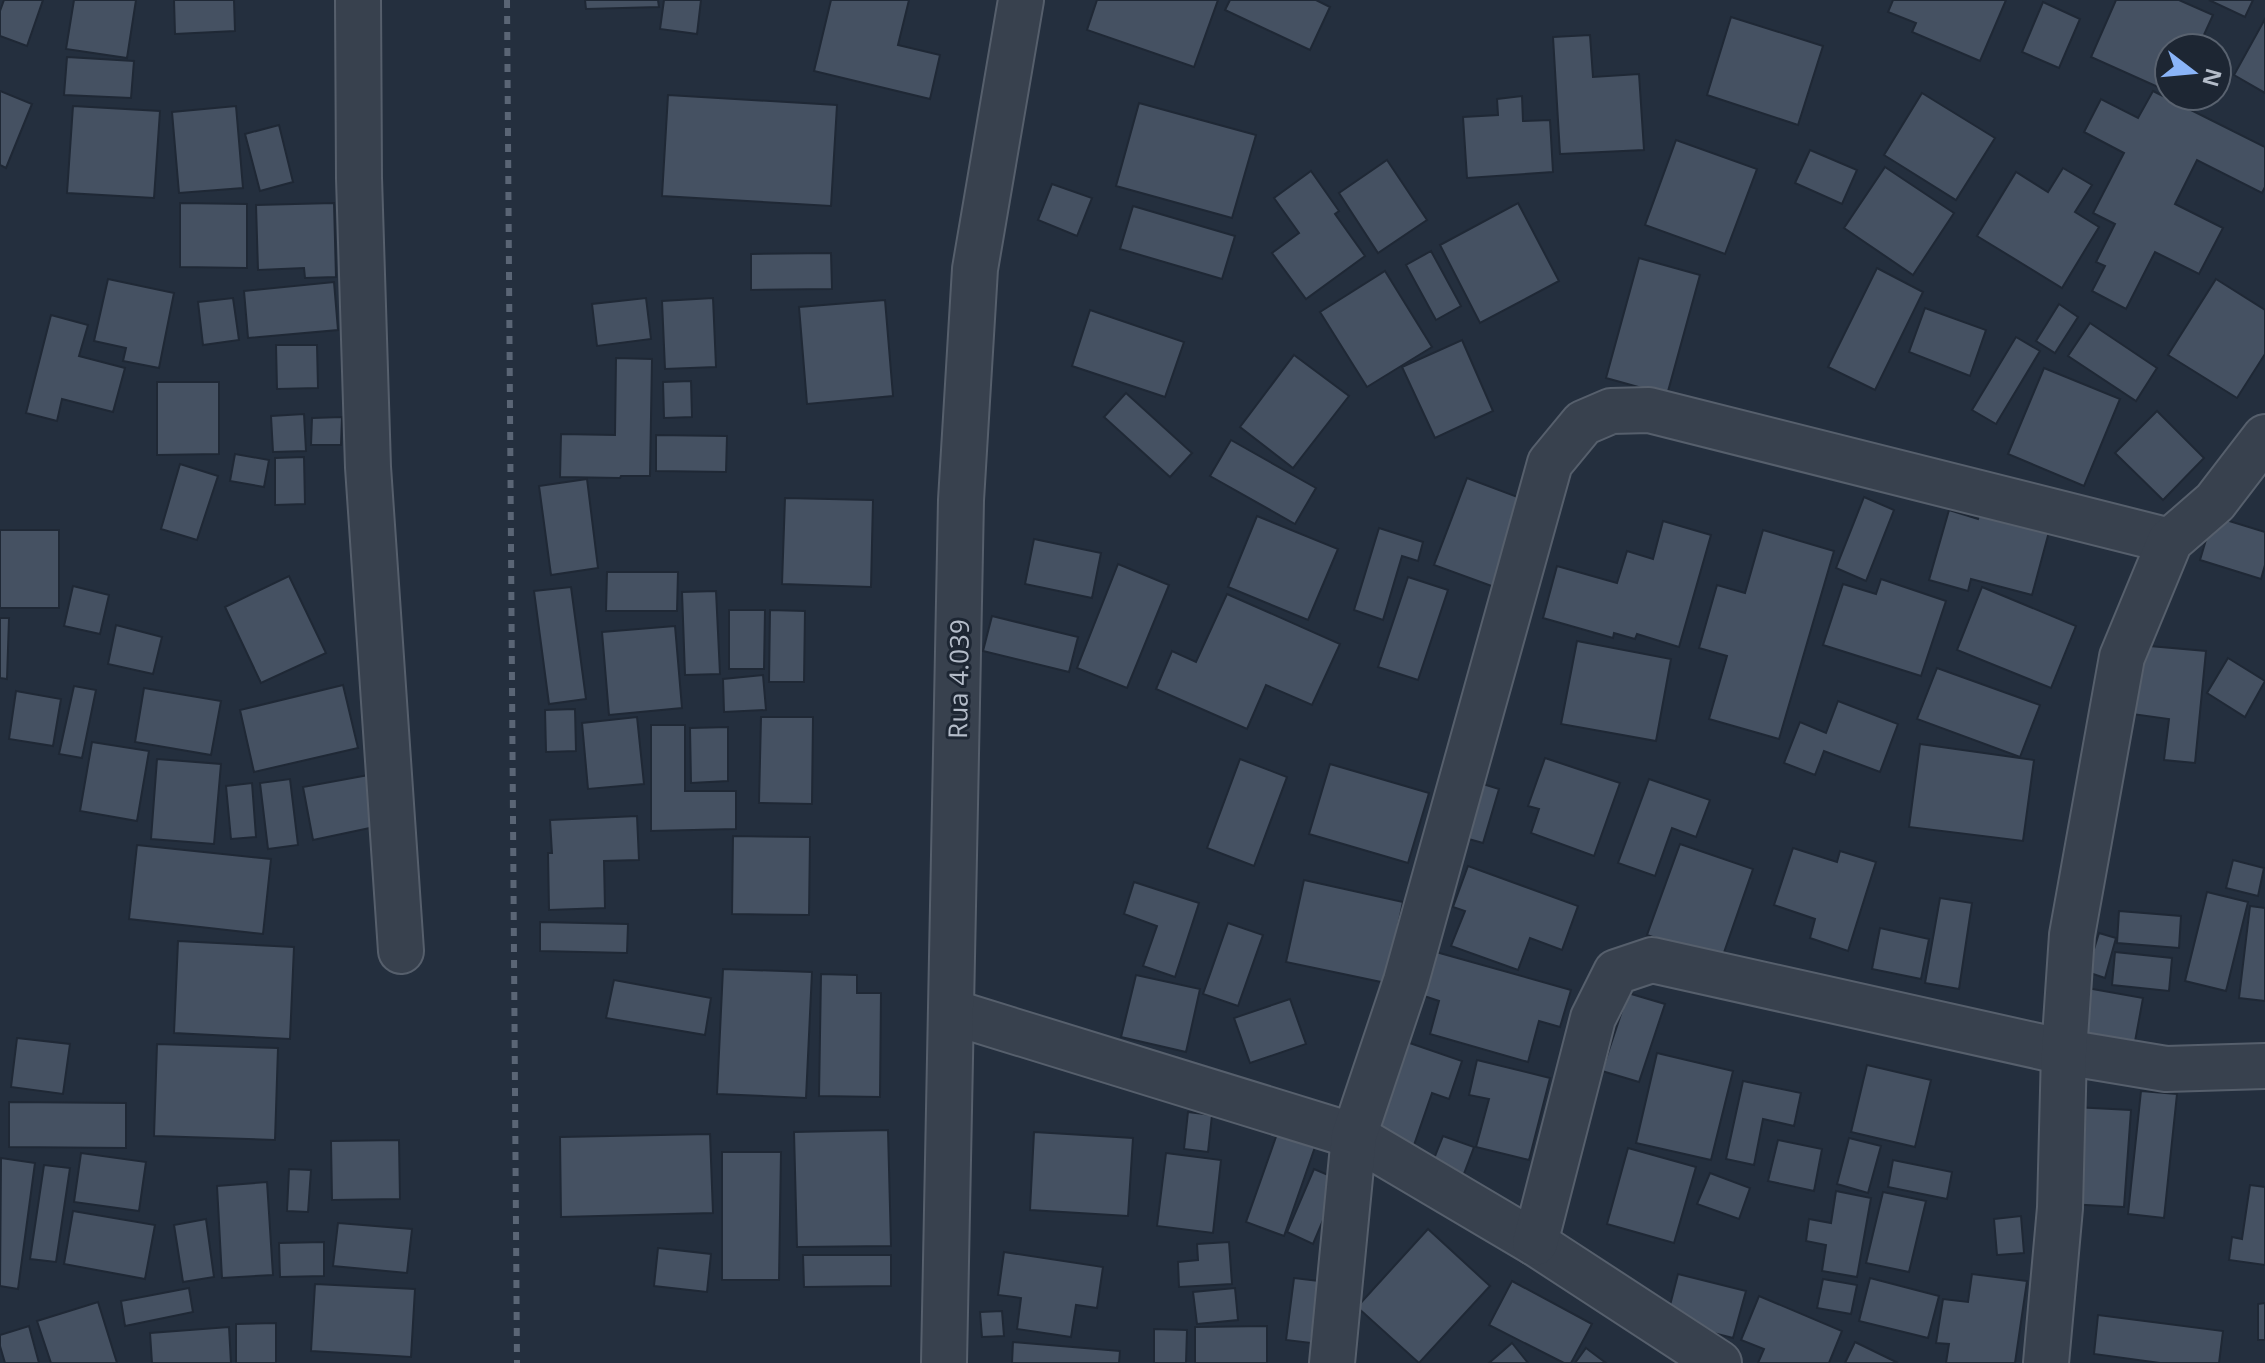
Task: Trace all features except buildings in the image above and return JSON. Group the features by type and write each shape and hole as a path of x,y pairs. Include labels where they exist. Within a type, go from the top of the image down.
{"street":[{"path":"358,0 359,178 368,467 401,951"},
{"name":"Rua 4.039","path":"944,1363 961,500 975,269 1021,0"},
{"path":"1332,1363 1354,1136 1406,981 1550,463 1583,423 1611,411 1649,410 2170,541"},
{"path":"2046,1363 2060,1208 2064,1052 2072,935 2122,657 2170,541 2215,502 2265,437"},
{"path":"1535,1243 1593,1018 1616,972 1652,960 2064,1052 2166,1069 2265,1066"},
{"path":"952,1012 1354,1136 1535,1243 1719,1363"}],"railway":[{"path":"507,0 517,1363"}]}
